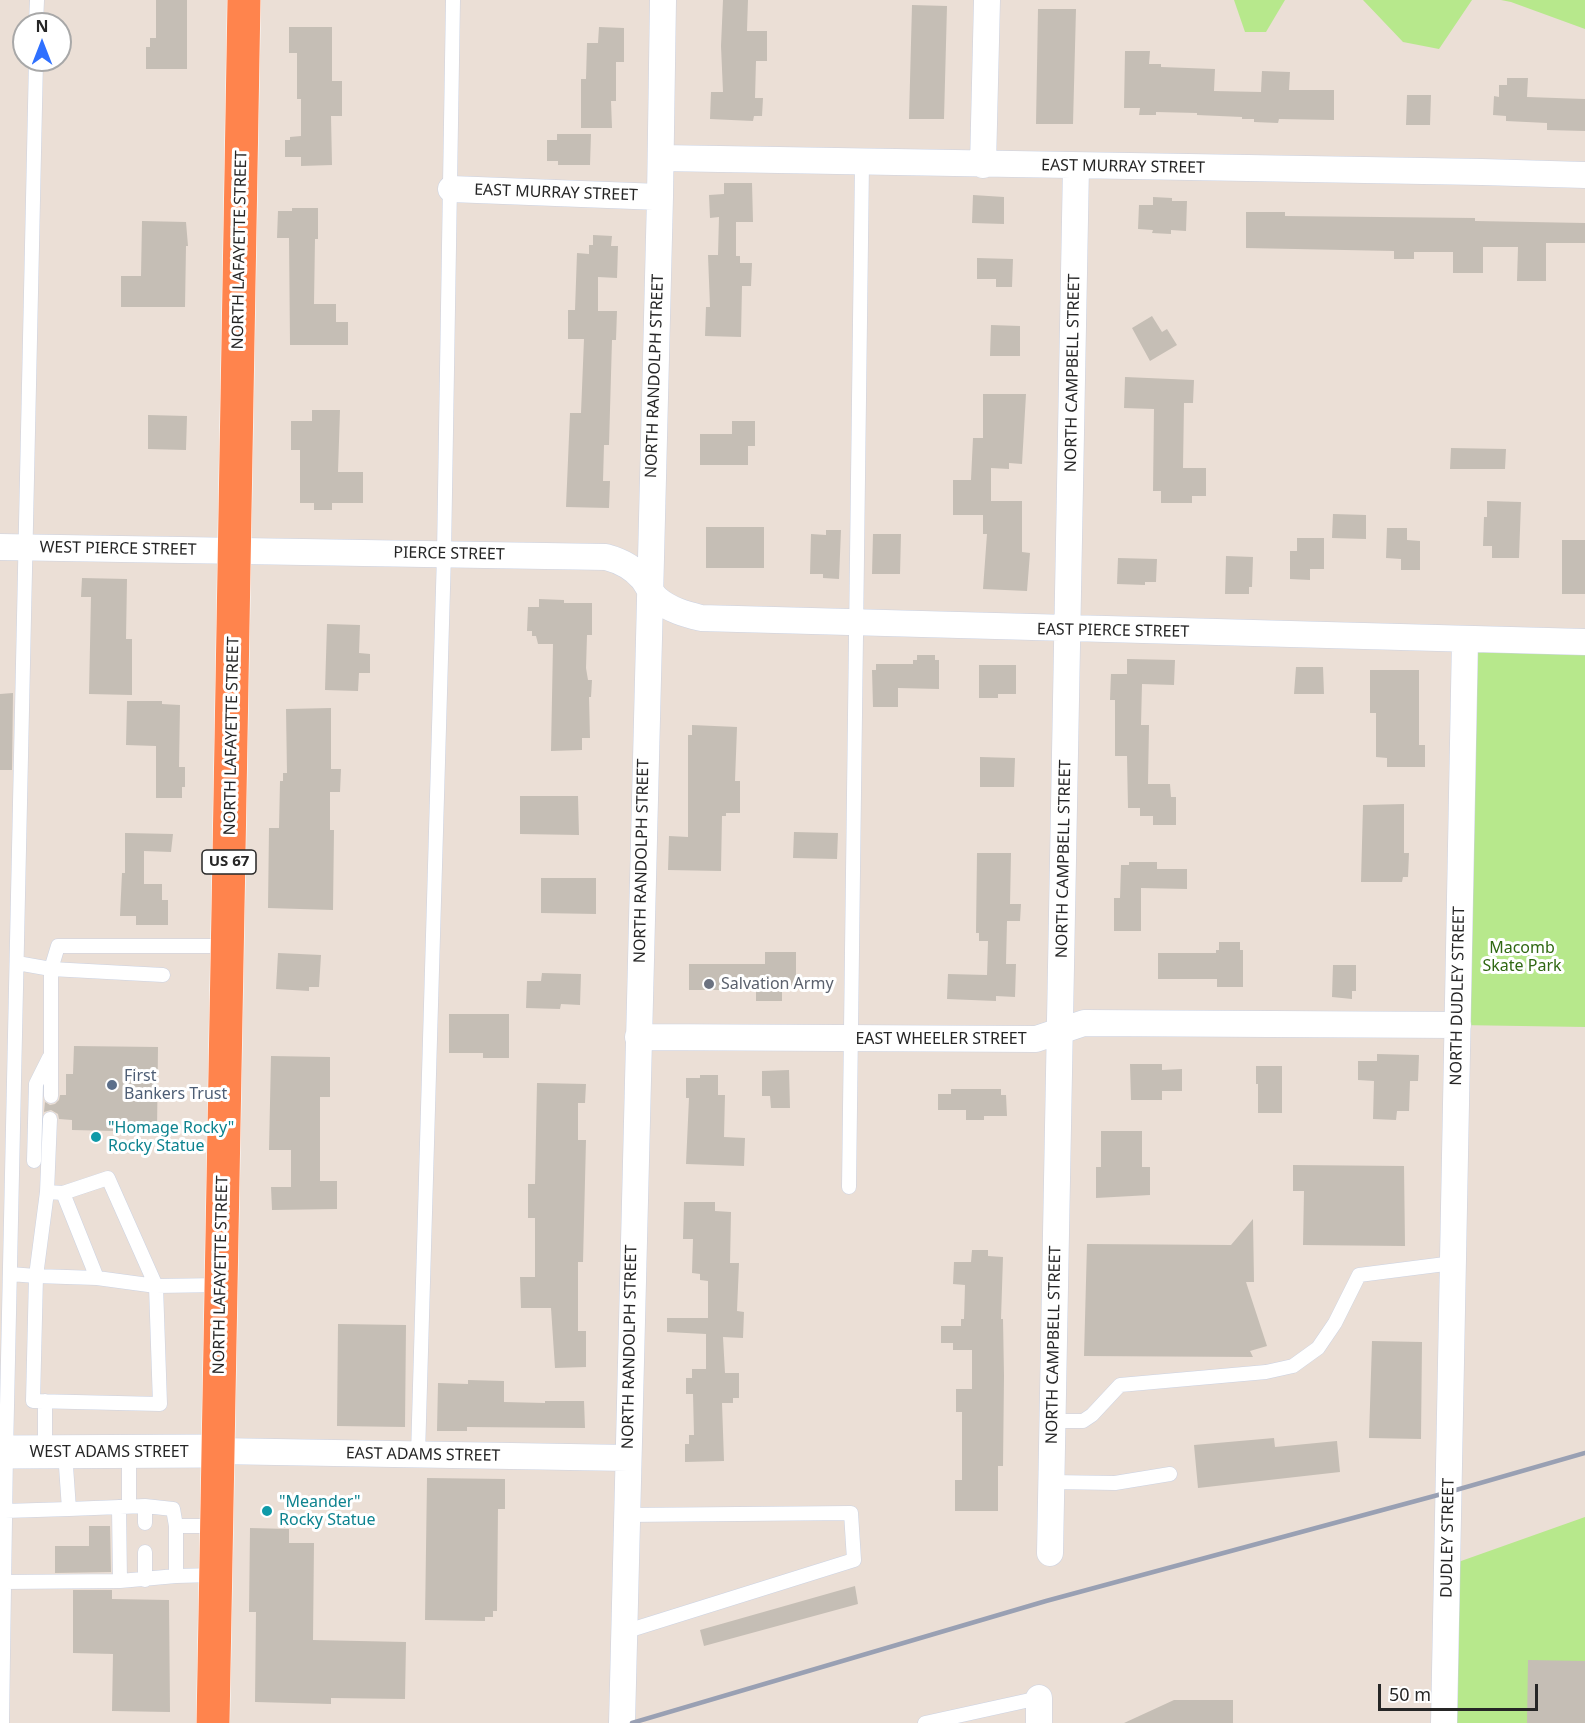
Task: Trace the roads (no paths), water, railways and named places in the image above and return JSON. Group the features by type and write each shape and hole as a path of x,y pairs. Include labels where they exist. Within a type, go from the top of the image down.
{"highway":[{"name":"NORTH LAFAYETTE STREET","path":"213,1723 244,0"}],"street":[{"name":"NORTH RANDOLPH STREET","path":"622,1723 663,0"},
{"path":"983,165 987,0"},
{"name":"EAST MURRAY STREET","path":"661,158 1585,175"},
{"name":"NORTH CAMPBELL STREET","path":"1050,1553 1076,166"},
{"name":"EAST MURRAY STREET","path":"451,189 660,197"},
{"name":"WEST PIERCE STREET","path":"0,547 235,551"},
{"name":"PIERCE STREET","path":"235,551 606,557 628,565 644,581 649,591"},
{"name":"EAST PIERCE STREET","path":"649,591 678,612 701,618 1068,630 1585,642"},
{"name":"NORTH DUDLEY STREET","path":"1451,1352 1465,639"},
{"name":"EAST WHEELER STREET","path":"638,1037 1036,1039 1084,1023 1458,1025"},
{"name":"DUDLEY STREET","path":"1444,1723 1451,1352"},
{"name":"EAST ADAMS STREET","path":"218,1451 628,1458"},
{"name":"WEST ADAMS STREET","path":"3,1452 218,1451"}],"lane":[{"path":"418,1455 444,554 453,0"},
{"path":"2,1723 5,1511 3,1452 10,1274 36,72"},
{"path":"849,1187 862,163"},
{"path":"51,1096 51,969 58,946 227,946"},
{"path":"17,963 51,969 164,975"},
{"path":"34,1161 36,1084 50,1056"},
{"path":"47,1192 63,1193 108,1178 156,1286 160,1404 33,1401 36,1276 50,1162 50,1119"},
{"path":"12,1162 50,1162"},
{"path":"63,1193 97,1278"},
{"path":"1052,1421 1083,1421 1092,1415 1120,1385 1266,1372 1293,1366 1318,1348 1335,1323 1359,1275 1453,1263"},
{"path":"10,1274 97,1278 156,1286 221,1285"},
{"path":"45,1401 69,1509"},
{"path":"120,1581 129,1452"},
{"path":"1051,1482 1115,1483 1170,1474"},
{"path":"5,1511 124,1506 173,1509 176,1526 176,1576"},
{"path":"144,1506 145,1523"},
{"path":"624,1632 854,1560 851,1513 627,1515"},
{"path":"176,1526 215,1526"},
{"path":"145,1552 145,1580"},
{"path":"4,1582 120,1581 215,1575"},
{"path":"925,1723 1039,1711"}],"railway":[{"path":"632,1723 1046,1601 1585,1453"}],"place":[{"name":"Salvation Army","path":"709,984"},
{"name":"First Bankers Trust","path":"112,1085"},
{"name":"\"Homage Rocky\" Rocky Statue","path":"96,1137"},
{"name":"\"Meander\" Rocky Statue","path":"267,1511"}],"park label":[{"name":"Macomb Skate Park","path":"1522,957"}]}
